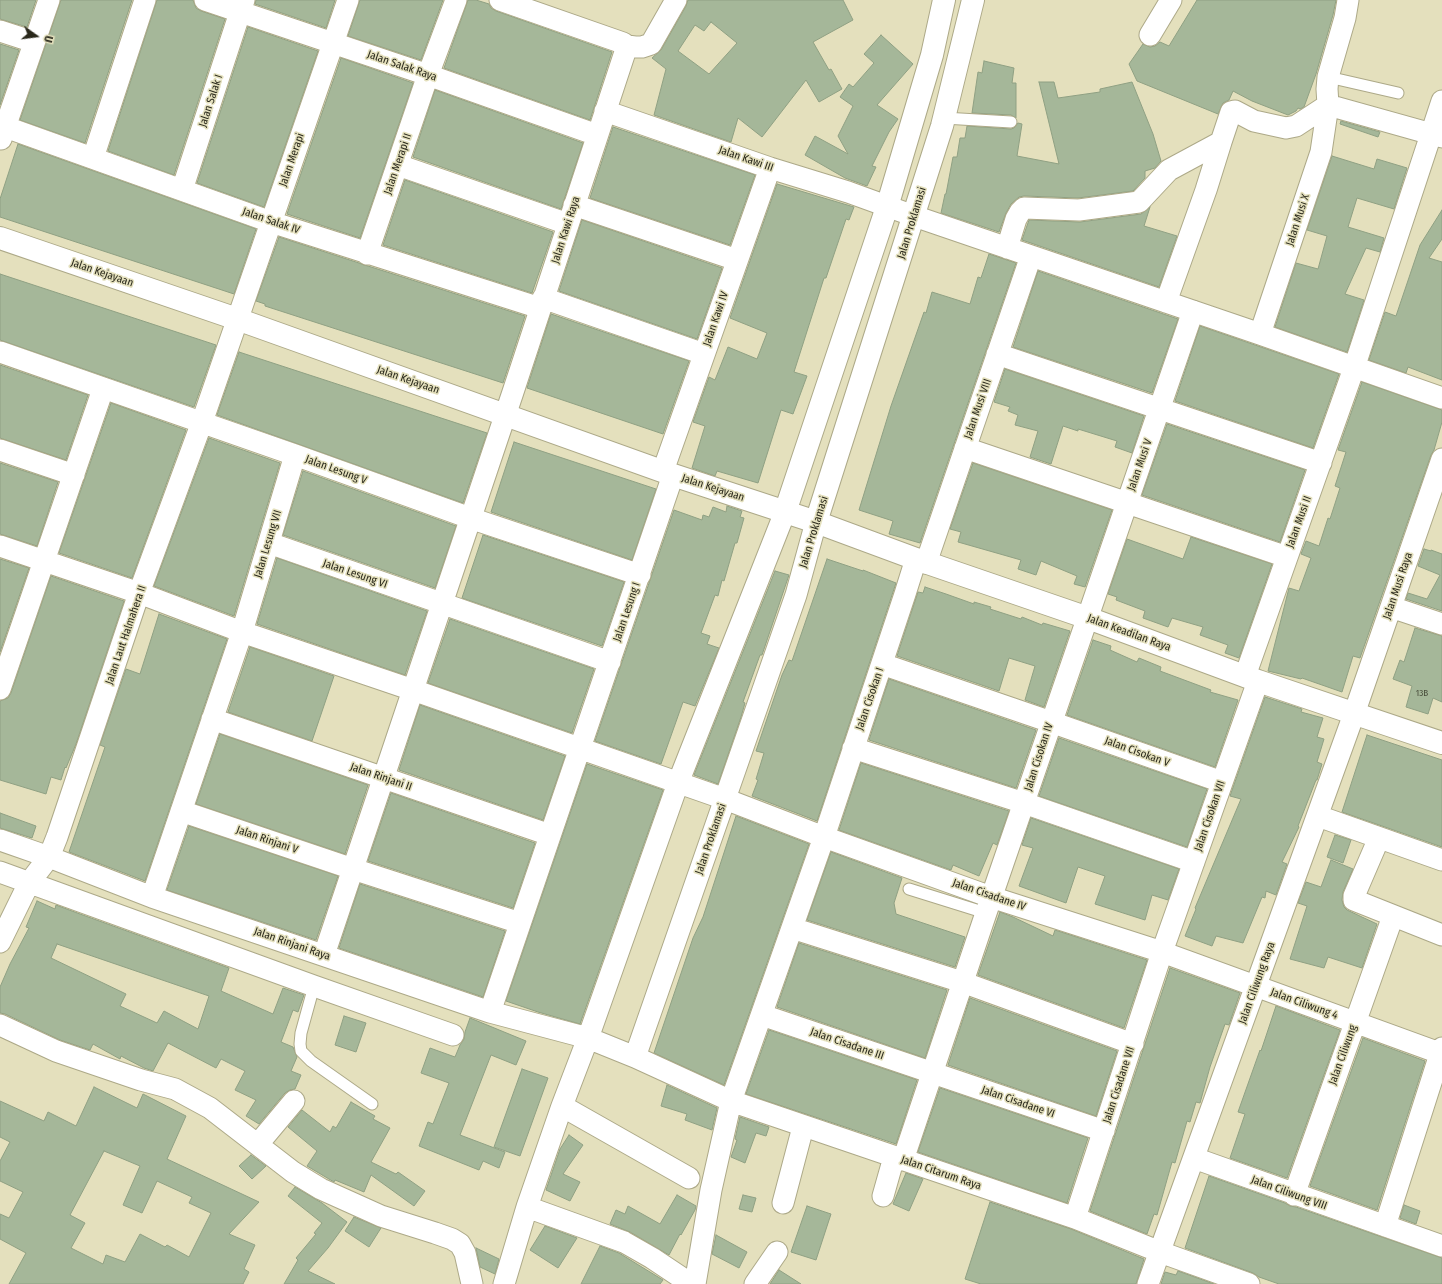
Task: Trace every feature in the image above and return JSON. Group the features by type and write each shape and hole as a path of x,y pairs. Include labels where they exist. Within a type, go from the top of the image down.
{"street":[{"path":"2,131 49,0"},
{"path":"93,158 145,0"},
{"name":"Jalan Salak Raya","path":"205,0 242,6 333,43 597,135"},
{"name":"Jalan Merapi","path":"237,320 348,0"},
{"name":"Jalan Merapi II","path":"367,254 428,75 456,0"},
{"path":"511,2 623,42 627,46 642,47 651,44 676,0"},
{"path":"504,1284 527,1207 562,1106 588,1038 678,783 785,512 887,207 932,55 944,0"},
{"name":"Jalan Proklamasi","path":"635,1057 796,596 816,522 944,118 973,0"},
{"path":"1150,36 1171,0"},
{"name":"Jalan Musi X","path":"1260,334 1321,152 1328,105 1328,76 1345,18 1348,0"},
{"name":"Jalan Salak I","path":"182,190 242,6"},
{"path":"0,31 34,42"},
{"name":"Jalan Kawi Raya","path":"324,955 627,46"},
{"name":"Jalan Musi II","path":"1251,678 1287,556 1437,135 1442,101"},
{"path":"1166,302 1206,190 1231,112 1235,111 1254,121 1286,128 1296,126 1328,105 1437,135"},
{"name":"Jalan Kawi III","path":"605,111 770,168 848,192 887,207 1260,334 1442,398"},
{"name":"Jalan Salak IV","path":"2,131 93,158 271,222 367,254 542,304 704,354"},
{"path":"1006,248 1016,219 1024,208 1079,210 1139,202 1169,170 1221,142"},
{"path":"398,165 571,215 737,260"},
{"name":"Jalan Kawi IV","path":"668,473 704,354 770,168"},
{"name":"Jalan Kejayaan","path":"0,238 505,414 668,473 816,522"},
{"name":"Jalan Musi VIII","path":"921,561 965,448 1031,256"},
{"name":"Jalan Musi V","path":"1088,618 1193,311"},
{"name":"Jalan Laut Halmahera II","path":"0,942 29,883 49,857 57,837 139,593 202,422 237,320"},
{"name":"Jalan Lesung V","path":"0,352 103,389 202,422 470,518 640,575"},
{"path":"997,354 1320,463"},
{"path":"0,689 7,645 44,561 103,389"},
{"path":"965,448 1287,556"},
{"path":"0,450 74,475"},
{"name":"Jalan Lesung VII","path":"152,897 242,632 295,455"},
{"name":"Jalan Musi Raya","path":"1354,714 1442,459"},
{"name":"Jalan Lesung I","path":"490,1012 640,575 668,473"},
{"name":"Jalan Keadilan Raya","path":"816,522 921,561 1088,618 1251,678 1442,743"},
{"name":"Jalan Lesung VI","path":"269,543 610,662"},
{"name":"Jalan Cisadane IV","path":"0,546 139,593 242,632 580,748 725,800 824,837 989,905 1162,952 1256,986"},
{"name":"Jalan Cisokan I","path":"695,1284 711,1190 731,1101 824,837 882,664 921,561"},
{"path":"1391,607 1442,624"},
{"name":"Jalan Cisokan IV","path":"883,1196 932,1073 1051,722 1088,618"},
{"name":"Jalan Cisokan V","path":"882,664 1222,782"},
{"name":"Jalan Cisokan VII","path":"1162,952 1222,782 1251,678"},
{"name":"Jalan Ciliwung Raya","path":"1148,1284 1354,714"},
{"name":"Jalan Rinjani II","path":"212,719 550,835"},
{"path":"853,748 1024,803 1194,862"},
{"name":"Jalan Rinjani V","path":"181,811 520,923"},
{"path":"1318,816 1442,860"},
{"path":"1379,838 1354,896 1354,900 1442,935"},
{"name":"Jalan Rinjani Raya","path":"0,840 49,857 152,897 490,1012 588,1038 635,1057"},
{"path":"0,872 453,1035"},
{"name":"Jalan Ciliwung","path":"1294,1195 1393,916"},
{"path":"792,928 962,982 1133,1044"},
{"name":"Jalan Cisadane VII","path":"1076,1218 1162,952"},
{"name":"Jalan Ciliwung 4","path":"1256,986 1441,1052"},
{"name":"Jalan Cisadane III","path":"762,1015 932,1073"},
{"path":"0,1025 56,1051 140,1080 175,1089 210,1108 293,1172 321,1189 381,1216 435,1233 460,1244 465,1253 472,1284"},
{"path":"1385,1226 1441,1052"},
{"name":"Jalan Citarum Raya","path":"635,1057 731,1101 1076,1218 1160,1252 1249,1284"},
{"name":"Jalan Cisadane VI","path":"932,1073 1104,1131"},
{"path":"258,1144 294,1101"},
{"path":"562,1106 689,1178"},
{"path":"783,1203 804,1126"},
{"name":"Jalan Ciliwung VIII","path":"1194,1158 1294,1195 1442,1246"},
{"path":"527,1207 624,1242 652,1258 691,1284"},
{"path":"755,1284 777,1252"}],"lane":[{"path":"1328,76 1398,93"},
{"path":"944,118 1011,122"},
{"path":"909,890 989,905"},
{"path":"314,986 301,1034 301,1051 311,1061 372,1104"}],"building":[{"path":"0,0 36,0 27,27 0,19"},
{"path":"61,0 132,0 85,143 20,120"},
{"path":"157,0 193,0 196,8 201,11 225,19 174,175 108,151"},
{"path":"256,0 335,0 326,28 255,4"},
{"path":"360,0 443,0 421,60 348,36"},
{"path":"468,0 476,0 489,4 491,8 496,11 612,52 590,120 444,68"},
{"path":"688,0 843,0 853,20 813,42 842,89 819,102 806,80 762,137 738,118 731,142 654,115 666,69 652,58 661,50","holes":["711,22 737,43 709,74 678,51 695,25 704,31"]},
{"path":"1197,0 1336,0 1316,74 1304,107 1300,109 1298,108 1296,111 1288,115 1252,101 1233,91 1229,100 1223,103 1218,114 1137,81 1129,64 1143,44 1150,47 1155,46 1160,42 1169,46"},
{"path":"248,27 318,51 264,207 197,183"},
{"path":"881,35 913,64 877,105 898,119 889,132 872,166 876,167 867,186 845,178 805,155 815,136 848,154 838,136 853,106 840,97 849,84 853,87 874,63 864,54"},
{"path":"0,44 19,50 0,105"},
{"path":"341,58 413,83 360,238 287,214"},
{"path":"984,61 1014,68 1012,83 1016,83 1016,118 1011,115 972,113 978,72 982,73"},
{"path":"1039,82 1054,82 1058,98 1100,92 1100,89 1132,82 1153,134 1161,161 1155,168 1145,171 1145,178 1133,191 1078,198 1019,197 1011,204 999,232 941,213 953,157 957,157 960,138 965,138 967,126 1011,129 1018,123 1022,124 1017,156 1059,164"},
{"path":"435,90 583,143 561,209 413,157"},
{"path":"1341,121 1380,132 1378,137 1340,124"},
{"path":"613,127 755,175 730,245 590,198"},
{"path":"18,144 256,229 234,294 0,217 0,199"},
{"path":"1332,156 1374,169 1377,159 1407,168 1394,209 1357,198 1348,227 1384,238 1380,252 1366,248 1345,294 1364,300 1347,352 1275,327 1296,263 1318,269 1327,236 1307,230"},
{"path":"405,180 553,232 532,293 383,245"},
{"path":"777,184 854,207 849,220 846,219 826,278 824,278 794,372 807,376 793,414 781,410 758,483 717,471 715,476 692,468 705,426 693,422 709,377 715,380 728,347 757,359 767,333 730,318"},
{"path":"1150,207 1144,226 1177,236 1159,287 1022,240 1029,220 1080,222 1141,214"},
{"path":"1442,210 1442,239 1429,258 1442,262 1442,380 1408,367 1406,373 1369,360 1385,312 1396,316 1420,245"},
{"path":"582,220 722,268 697,339 559,291"},
{"path":"279,237 525,316 503,383 265,306 265,304 256,301"},
{"path":"989,254 1016,263 920,543 889,534 893,521 859,510 891,406 924,312 926,313 932,292 970,304 978,277 981,278"},
{"path":"1038,271 1178,319 1152,393 1013,347"},
{"path":"0,274 216,345 194,407 0,340"},
{"path":"551,314 689,361 663,434 527,388"},
{"path":"1200,326 1339,374 1313,448 1175,401"},
{"path":"239,352 487,433 463,503 217,415"},
{"path":"0,365 88,395 66,460 0,438"},
{"path":"1005,369 1144,416 1132,453 1115,447 1117,441 1063,426 1051,464 1030,457 1038,431 1015,425 1018,415 1008,411 1010,407 994,402"},
{"path":"1362,382 1442,410 1442,422 1434,450 1360,658 1353,656 1342,692 1302,678 1268,671 1289,588 1299,591 1311,558 1301,554 1306,541 1319,546 1328,518 1330,519 1340,488 1335,486 1346,452 1338,450"},
{"path":"111,403 186,430 132,578 59,553"},
{"path":"1167,424 1305,470 1280,542 1142,495"},
{"path":"209,438 280,463 234,616 154,586"},
{"path":"514,442 656,489 632,560 491,512"},
{"path":"0,463 58,482 37,546 0,534"},
{"path":"973,463 1112,510 1085,587 1074,584 1077,576 1041,561 1036,575 1018,569 1021,560 958,542 961,532 950,529"},
{"path":"303,471 456,526 435,588 283,535"},
{"path":"727,506 742,511 740,517 744,518 724,581 722,580 718,596 715,595 701,633 710,636 707,644 719,648 695,706 683,702 661,764 595,741 674,510 702,520 703,515 709,517 713,507 726,512"},
{"path":"483,535 624,582 602,646 462,598"},
{"path":"1191,537 1272,564 1239,658 1225,653 1228,645 1200,635 1203,627 1172,618 1168,627 1143,618 1145,611 1116,600 1117,597 1108,594 1127,539 1183,559"},
{"path":"1424,549 1442,554 1442,611 1406,599 1408,593 1427,599 1440,575 1418,566"},
{"path":"277,558 427,611 405,675 257,624"},
{"path":"0,559 29,568 0,652"},
{"path":"827,559 863,570 896,583 817,821 752,796 758,780 756,779 764,753 756,751 782,675 789,660 792,661"},
{"path":"775,571 789,575 762,655 760,655 743,702 745,703 741,717 718,784 694,775"},
{"path":"51,576 124,601 76,744 66,768 65,767 61,780 51,777 46,794 0,780 0,701 8,698 11,693"},
{"path":"925,587 974,604 974,602 991,607 990,609 1021,619 1022,617 1042,625 1043,623 1070,631 1044,707 1025,700 1035,666 1009,658 999,691 897,656 918,592 923,593"},
{"path":"159,614 227,639 145,881 69,852 105,747 100,745 126,669 140,674"},
{"path":"450,619 594,669 572,733 428,683"},
{"path":"1415,628 1442,636 1442,702 1433,698 1428,714 1406,707 1412,686 1393,679 1400,660 1404,662"},
{"path":"1093,640 1111,646 1110,650 1137,662 1139,658 1161,667 1160,671 1211,690 1210,692 1238,700 1215,767 1067,715"},
{"path":"250,647 334,676 312,741 228,712"},
{"path":"889,679 1036,730 1016,788 869,740"},
{"path":"1265,697 1302,709 1301,712 1323,718 1317,737 1324,739 1317,762 1322,764 1298,826 1299,827 1282,862 1287,864 1276,895 1266,891 1265,898 1262,897 1243,943 1216,936 1212,946 1185,936 1196,909 1195,908 1241,799 1230,796"},
{"path":"420,705 565,756 543,820 399,770"},
{"path":"220,734 368,785 345,854 196,804"},
{"path":"1367,735 1442,760 1442,847 1342,812"},
{"path":"1059,738 1207,789 1187,847 1039,796"},
{"path":"861,763 1009,811 997,845 993,843 979,876 953,865 951,870 839,830"},
{"path":"587,764 663,790 580,1024 506,1001"},
{"path":"391,793 535,843 513,908 368,861"},
{"path":"0,813 36,826 32,838 0,828"},
{"path":"736,816 809,844 724,1085 654,1053 693,938 703,917"},
{"path":"1031,818 1179,869 1168,900 1152,895 1145,920 1095,904 1105,876 1078,867 1066,903 1019,886 1033,848 1022,845"},
{"path":"189,826 338,876 316,940 167,890"},
{"path":"1335,835 1351,840 1343,863 1327,857"},
{"path":"831,852 902,878 894,903 896,914 965,937 955,967 807,920"},
{"path":"1331,860 1353,869 1343,892 1342,900 1344,907 1347,910 1377,924 1362,968 1328,957 1324,968 1290,959 1307,906 1298,903 1306,882 1321,887"},
{"path":"360,884 505,931 483,997 339,948"},
{"path":"37,901 55,909 56,905 229,968 221,991 273,1014 283,988 304,995 298,1012 293,1010 281,1042 293,1047 297,1057 291,1071 301,1075 295,1089 285,1093 259,1124 246,1116 256,1100 235,1090 245,1071 221,1059 216,1068 168,1043 153,1071 121,1056 120,1059 93,1044 90,1050 60,1040 0,1013 0,987 29,928 26,927","holes":["57,944 209,996 198,1029 164,1011 157,1023 120,1006 126,994 51,958"]},
{"path":"1000,912 1053,936 1055,930 1147,960 1124,1028 978,975"},
{"path":"799,943 947,990 925,1058 777,1007"},
{"path":"1170,968 1240,993 1229,1025 1225,1024 1210,1067 1200,1103 1196,1102 1190,1122 1187,1121 1175,1163 1172,1162 1157,1215 1154,1214 1147,1234 1090,1211"},
{"path":"970,998 1117,1051 1096,1116 948,1065"},
{"path":"1276,1006 1340,1030 1287,1178 1230,1158 1245,1114 1238,1112"},
{"path":"344,1016 366,1023 356,1052 335,1045"},
{"path":"470,1018 526,1041 516,1065 491,1055 460,1135 505,1152 499,1168 483,1161 479,1170 419,1146 428,1122 433,1124 449,1083 421,1073 430,1048 455,1057 464,1039"},
{"path":"769,1030 917,1080 896,1144 746,1094"},
{"path":"1363,1038 1425,1061 1377,1210 1310,1186"},
{"path":"522,1069 548,1078 520,1156 494,1147"},
{"path":"667,1085 717,1108 712,1130 685,1120 687,1114 661,1106"},
{"path":"94,1087 137,1108 143,1094 186,1116 167,1159 259,1202 229,1234 255,1245 244,1269 249,1272 243,1284 9,1284 26,1253 0,1239 0,1214 9,1218 23,1192 0,1181 0,1161 10,1142 0,1137 0,1101 44,1121 48,1112 76,1126","holes":["104,1151 140,1166 123,1205 142,1213 157,1181 192,1197 189,1203 211,1213 189,1257 167,1245 165,1247 140,1234 125,1262 106,1255 103,1264 71,1248 85,1223 70,1215"]},
{"path":"940,1088 1088,1138 1067,1203 918,1152"},
{"path":"351,1102 375,1116 373,1119 390,1128 371,1162 396,1174 398,1172 425,1191 414,1206 371,1175 364,1192 335,1180 334,1182 307,1166 317,1151 288,1127 302,1110 330,1132 333,1126 336,1128"},
{"path":"740,1117 769,1127 766,1136 756,1133 745,1163 731,1157 737,1140 735,1139"},
{"path":"569,1135 583,1145 563,1174 580,1182 570,1201 546,1190 560,1149"},
{"path":"251,1155 266,1166 252,1179 239,1166"},
{"path":"906,1173 923,1179 909,1211 893,1204"},
{"path":"1209,1176 1290,1206 1442,1258 1442,1284 1279,1284 1185,1248"},
{"path":"295,1187 322,1203 347,1222 328,1248 308,1271 335,1284 284,1284 298,1260 296,1258 316,1234 314,1233 322,1223 288,1196"},
{"path":"677,1195 696,1206 669,1255 630,1232 610,1224 616,1210 625,1214 628,1206 660,1224"},
{"path":"743,1195 756,1198 752,1212 739,1209"},
{"path":"990,1202 1071,1229 1144,1259 1136,1284 981,1284 965,1279"},
{"path":"1404,1205 1420,1211 1416,1224 1400,1218"},
{"path":"807,1206 831,1214 816,1260 791,1252"},
{"path":"354,1217 381,1228 369,1247 345,1231"},
{"path":"545,1226 577,1238 558,1268 530,1250"},
{"path":"716,1235 747,1252 739,1268 712,1254"},
{"path":"600,1246 619,1253 663,1280 660,1284 581,1284"},
{"path":"476,1248 499,1259 495,1274 480,1267"},
{"path":"779,1270 801,1284 770,1284"},
{"path":"1178,1271 1214,1284 1161,1284 1165,1272 1176,1275"}]}
